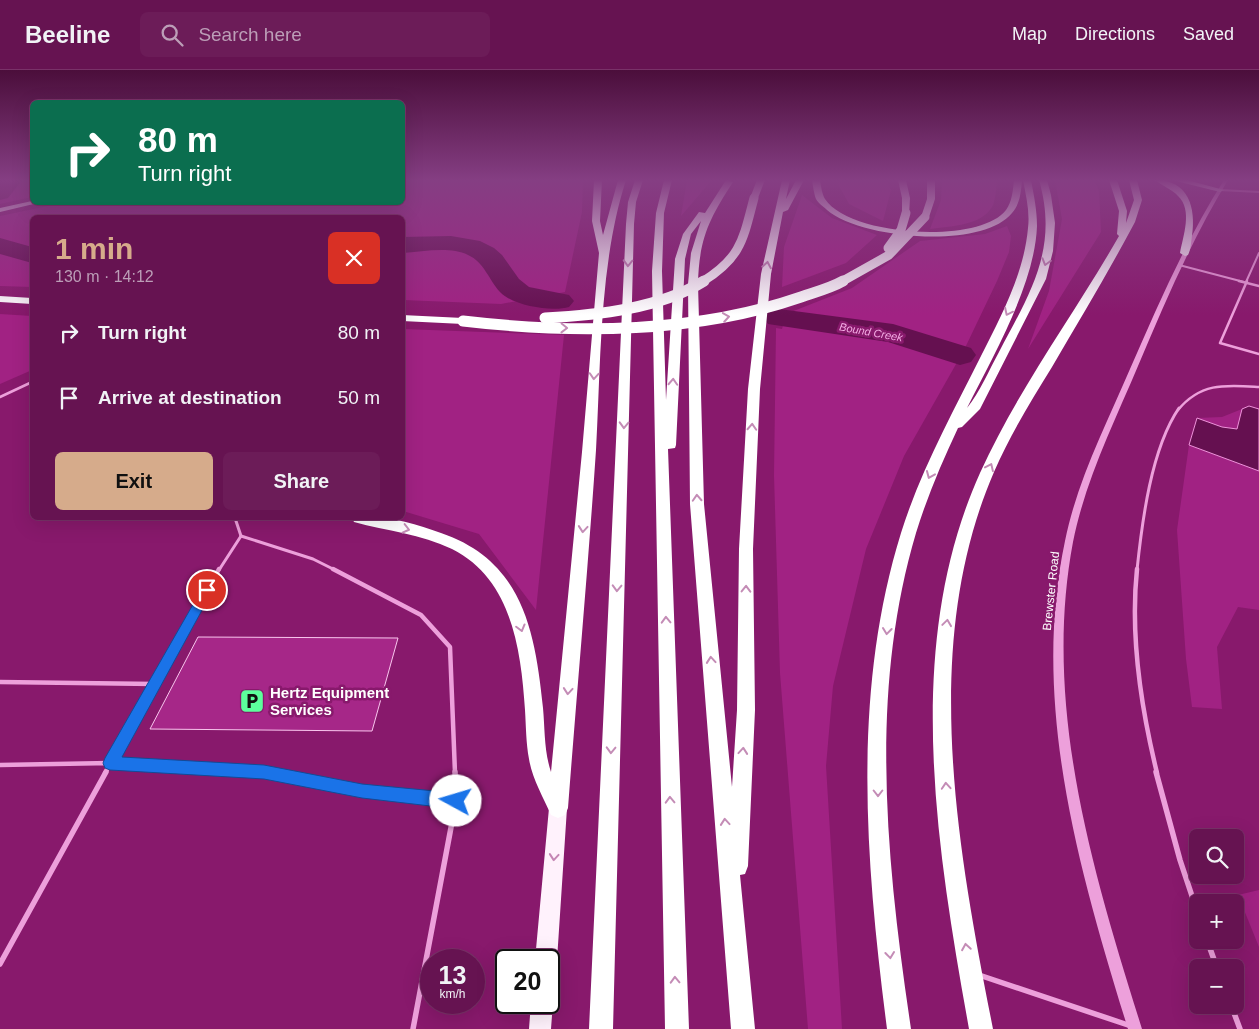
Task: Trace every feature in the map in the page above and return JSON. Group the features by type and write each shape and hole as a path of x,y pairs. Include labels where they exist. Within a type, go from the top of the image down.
{"highway":[{"path":"597,225 603,257"},
{"path":"547,949 588,471 603,257 610,225"},
{"path":"601,1029 630,225"},
{"path":"659,225 657,258 677,1029"},
{"path":"664,553 681,254 690,230 694,225"},
{"path":"703,225 693,255 697,504 743,1029"},
{"path":"463,321 493,318 551,318 592,314 643,304 689,289 713,275 734,256 746,225"},
{"path":"868,225 886,231 933,235 969,231 989,225"},
{"path":"859,274 879,258 893,242 903,225"},
{"path":"405,318 463,321 492,326 571,328 624,327 699,321 750,312 793,301 859,274 903,244 919,225"},
{"path":"899,1029 881,867 878,749 883,658 890,611 903,552 921,497 1012,306 1030,246 1032,225"},
{"path":"951,431 974,409 1039,285 1049,253 1052,225"},
{"path":"1116,250 1122,225"},
{"path":"981,1029 970,972 949,829 944,771 946,634 956,566 972,510 999,449 1022,406 1116,250 1128,225"},
{"path":"1185,253 1189,225"},
{"path":"734,922 746,710 746,549 754,389 766,274 775,226"},
{"path":"0,299 30,300"},
{"path":"367,520 450,542 481,560 505,586 516,612 526,648 540,764 558,808"},
{"path":"540,1029 541,1014"}],"street":[{"name":"Brewster Road","path":"1134,1028 1100,914 1078,817 1061,700 1059,612 1068,542 1086,481 1179,265 1201,225"}],"lane":[{"path":"1259,253 1220,343 1259,354"},
{"path":"1179,265 1259,286"},
{"path":"0,397 30,383"},
{"path":"1192,894 1162,800 1146,723 1137,636 1136,585 1139,541 1151,481 1177,408 1188,396 1207,388 1259,387"},
{"path":"235,520 241,536"},
{"path":"0,964 110,763 223,563 241,536"},
{"path":"241,536 313,559 421,614 450,647 456,801 413,1029"},
{"path":"0,682 155,684"},
{"path":"0,765 110,763 264,772 362,791 456,801"},
{"path":"970,972 1134,1028"},
{"path":"1234,1014 1240,1029"}],"shaded area":[{"path":"0,225 30,225 30,287 0,286"},
{"path":"405,225 579,225 565,292 501,304 405,300"},
{"path":"792,225 850,225 877,235 846,263 782,287 784,247"},
{"path":"932,225 961,225 956,226 930,229"},
{"path":"1061,225 1101,225 1101,232 1028,349 1049,291"},
{"path":"1007,226 1011,236 1009,252 997,281 964,350 904,456 866,549 833,686 826,766 842,1029 808,1029 780,673 774,475 776,328 782,329 786,314 852,288 920,241 985,234"},
{"path":"0,314 30,316 30,371 0,384"},
{"path":"405,329 564,335 536,610 479,534 405,512"},
{"path":"1249,406 1259,409 1259,471 1189,445 1197,418 1222,427 1237,429 1242,409"},
{"path":"1242,409 1238,429 1222,427 1197,418 1222,417"},
{"path":"1189,445 1259,471 1259,610 1238,607 1217,647 1222,709 1192,707 1186,659 1177,530"},
{"path":"1259,890 1259,947 1244,910 1244,894 1242,894"}],"building":[{"path":"198,637 398,638 372,731 150,729"}],"waterway":[{"name":"Bound Creek","path":"405,245 451,243 479,250 489,257 509,285 519,293 559,301"},
{"name":"Bound Creek","path":"0,246 30,254"},
{"name":"Bound Creek","path":"779,318 893,333 960,355"}],"place":[{"name":"Hertz Equipment Services","path":"252,701"}],"route":[{"path":"207,590 110,763 264,772 362,791 456,801"}]}
